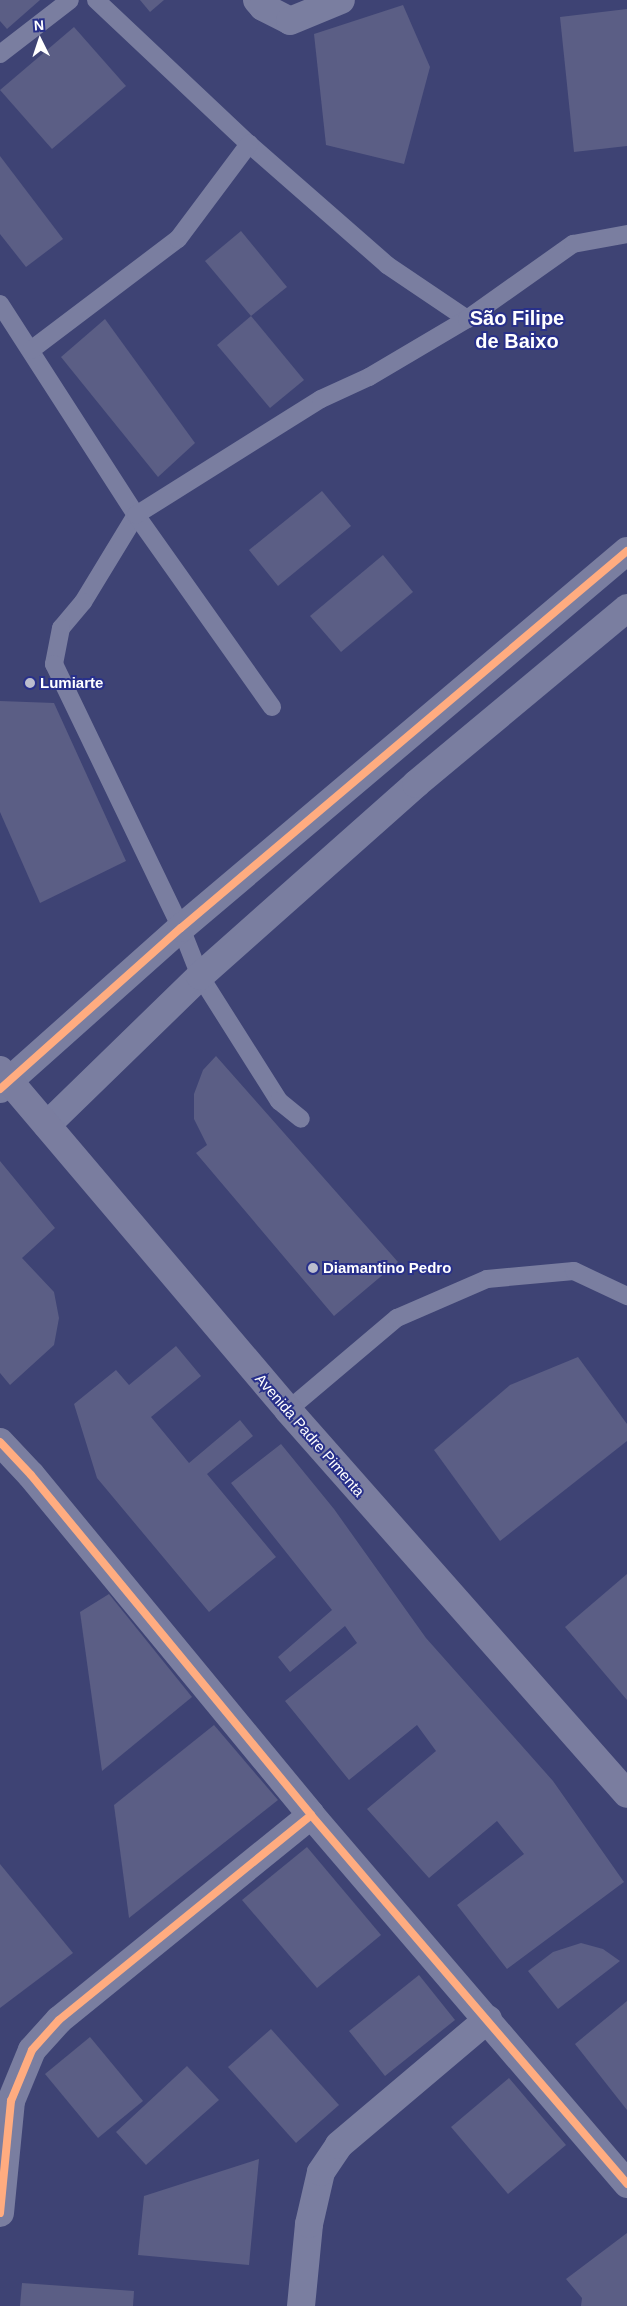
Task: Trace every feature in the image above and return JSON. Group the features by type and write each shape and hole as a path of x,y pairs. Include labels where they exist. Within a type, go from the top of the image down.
{"main road":[{"name":"Avenida Padre Pimenta","path":"3,1080 47,1125 288,1410 627,1794"}],"street":[{"path":"257,0 263,7 290,21 341,0"},
{"path":"3,1080 627,551"},
{"path":"47,1125 200,976 416,784 627,608"},
{"path":"0,1442 311,1815 488,2019 627,2184"},
{"path":"0,2212 11,2101 32,2050 59,2020 311,1815"},
{"path":"301,2306 309,2224 321,2172 339,2144 488,2019"}],"lane":[{"path":"0,54 70,0"},
{"path":"96,0 249,144 387,264 467,319"},
{"path":"31,350 178,239 249,144"},
{"path":"301,1119 279,1101 200,976 181,928 54,664 61,628 83,602 136,515 321,399 368,377 467,319 573,244 627,234"},
{"path":"0,304 136,515 272,707"},
{"path":"288,1410 397,1318 487,1279 574,1271 627,1296"}],"building":[{"path":"0,0 40,0 7,29 0,21"},
{"path":"140,0 164,0 150,12"},
{"path":"403,5 430,67 404,164 326,145 314,34"},
{"path":"627,9 627,146 574,152 560,17"},
{"path":"74,27 126,86 52,149 0,90"},
{"path":"0,156 63,239 26,267 0,234"},
{"path":"241,231 287,287 251,316 205,261"},
{"path":"251,316 304,380 270,408 217,345"},
{"path":"105,319 195,443 158,477 61,357"},
{"path":"322,491 351,526 278,586 249,550"},
{"path":"383,555 413,592 341,652 310,616"},
{"path":"0,701 54,703 126,861 40,903 0,812"},
{"path":"216,1056 398,1262 334,1316 196,1153 207,1145 194,1119 194,1094 203,1070"},
{"path":"0,1161 55,1228 22,1258 54,1292 59,1318 54,1345 10,1385 0,1373"},
{"path":"176,1346 201,1376 151,1417 189,1463 240,1420 253,1436 207,1474 276,1557 209,1612 97,1478 74,1404 116,1370 129,1385"},
{"path":"578,1357 627,1424 627,1441 500,1541 434,1450 510,1385"},
{"path":"281,1444 334,1509 426,1638 553,1781 624,1882 507,1969 457,1905 524,1854 497,1821 429,1878 367,1809 436,1751 417,1725 349,1780 285,1701 357,1643 345,1626 290,1672 278,1657 332,1610 231,1483"},
{"path":"627,1574 627,1700 565,1627"},
{"path":"109,1594 192,1697 102,1771 80,1612"},
{"path":"214,1725 278,1800 129,1918 114,1805"},
{"path":"307,1847 381,1935 317,1988 242,1900"},
{"path":"0,1864 73,1953 0,2008"},
{"path":"581,1943 603,1949 620,1961 558,2009 528,1971 553,1952"},
{"path":"419,1975 455,2020 385,2076 349,2031"},
{"path":"627,2001 627,2110 575,2044"},
{"path":"271,2029 339,2105 296,2143 228,2067"},
{"path":"90,2037 143,2101 98,2138 45,2074"},
{"path":"187,2066 219,2100 146,2165 116,2132"},
{"path":"509,2078 566,2145 508,2194 451,2127"},
{"path":"259,2159 249,2265 138,2255 144,2196"},
{"path":"627,2233 627,2306 581,2306 582,2298 566,2279"},
{"path":"22,2283 134,2291 133,2306 20,2306"}],"cycle path":[{"path":"0,1089 181,928 627,551"},
{"path":"0,1442 31,1475 311,1815 627,2184"},
{"path":"0,2213 11,2101 32,2050 59,2020 311,1815"}],"place":[{"name":"Lumiarte","path":"30,683"},
{"name":"Diamantino Pedro","path":"313,1268"}],"district":[{"name":"São Filipe de Baixo","path":"517,330"}]}
